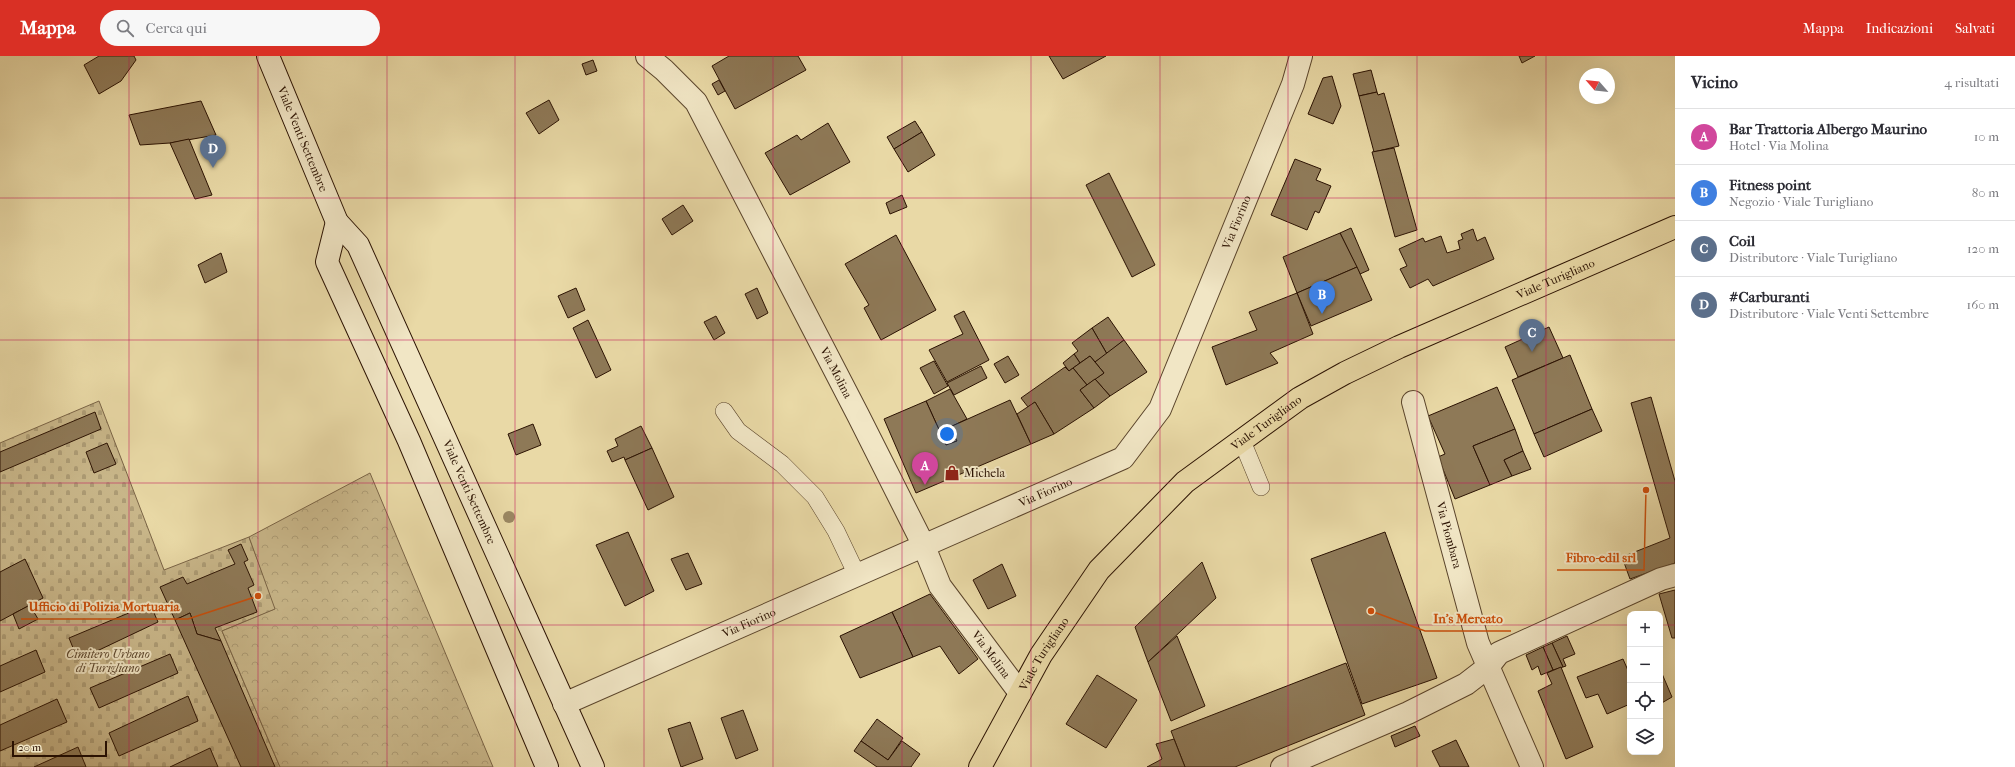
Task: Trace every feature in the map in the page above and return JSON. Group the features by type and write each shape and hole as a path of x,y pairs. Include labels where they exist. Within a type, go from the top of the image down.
{"main road":[{"name":"Viale Turigliano","path":"980,767 1041,654 1099,570 1184,482 1300,398 1345,373 1399,347 1675,227"}],"street":[{"name":"Viale Venti Settembre","path":"268,56 338,222 358,244 593,767"},
{"name":"Via Molina","path":"647,56 664,70 696,102 923,544 940,586 1020,693"},
{"name":"Via Fiorino","path":"564,704 857,575 923,544 1122,458 1160,409 1170,387 1293,84 1301,56"},
{"path":"338,222 327,262 409,441 547,767"},
{"name":"Via Piombara","path":"1413,402 1478,643 1532,767"},
{"path":"1282,767 1408,713 1466,684 1488,667 1499,652 1661,579 1675,575"}],"lane":[{"path":"724,410 738,431 782,464 815,497 836,531 857,575"},
{"path":"1242,441 1261,487"}],"green space":[{"name":"Cimitero Urbano di Turigliano","path":"99,401 164,570 249,537 276,609 222,631 280,767 0,767 0,443"},
{"path":"370,473 493,767 280,767 222,631 275,609 249,537"}],"building":[{"path":"99,56 134,56 136,60 121,81 99,94 84,65"},
{"path":"729,56 798,56 806,70 735,109 712,66"},
{"path":"1049,56 1106,56 1063,79"},
{"path":"1519,56 1535,56 1522,63"},
{"path":"593,60 597,71 586,75 582,64"},
{"path":"1371,70 1377,92 1359,96 1353,74"},
{"path":"1332,76 1341,106 1333,124 1308,114 1323,78"},
{"path":"719,80 725,91 718,95 712,84"},
{"path":"1377,92 1378,95 1384,93 1399,146 1374,152 1359,96"},
{"path":"549,100 559,120 539,134 526,113"},
{"path":"201,101 216,135 170,143 140,145 129,115"},
{"path":"915,121 922,132 894,149 887,137"},
{"path":"828,123 850,162 790,195 765,153 797,135 801,140"},
{"path":"922,132 935,155 908,172 894,149"},
{"path":"189,139 212,195 195,199 170,143"},
{"path":"1394,148 1417,230 1395,237 1372,152"},
{"path":"1295,159 1321,169 1316,180 1331,186 1319,213 1315,211 1307,230 1271,215"},
{"path":"1109,173 1155,265 1132,277 1086,185"},
{"path":"902,195 907,207 890,214 886,203"},
{"path":"683,205 693,221 672,235 662,219"},
{"path":"1351,228 1369,270 1360,274 1340,233"},
{"path":"1473,229 1477,241 1485,237 1494,259 1433,286 1428,279 1410,288 1400,269 1407,266 1399,249 1423,238 1425,242 1441,236 1447,253 1460,249 1458,241 1463,239 1461,234"},
{"path":"1340,233 1357,267 1297,293 1283,257"},
{"path":"896,235 936,310 881,340 864,308 869,305 845,264"},
{"path":"221,253 227,272 205,283 198,265"},
{"path":"1357,267 1372,300 1311,326 1297,293"},
{"path":"576,288 585,310 568,318 558,296"},
{"path":"757,288 768,313 757,319 745,294"},
{"path":"1297,293 1313,334 1270,353 1278,363 1226,385 1212,347 1257,330 1249,312"},
{"path":"964,311 989,360 947,382 929,350 963,334 954,316"},
{"path":"716,316 725,333 714,340 704,322"},
{"path":"1108,317 1124,340 1107,354 1092,328"},
{"path":"588,320 611,370 596,378 573,328"},
{"path":"1549,327 1563,358 1518,377 1505,347"},
{"path":"1092,328 1107,354 1095,362 1090,356 1080,363 1074,354 1078,351 1072,343"},
{"path":"1124,340 1147,372 1110,396 1095,379 1104,373 1095,362"},
{"path":"1074,354 1080,363 1069,371 1063,363"},
{"path":"1570,355 1592,409 1534,434 1512,380"},
{"path":"1008,356 1019,375 1005,383 994,364"},
{"path":"1090,356 1104,373 1087,385 1073,368"},
{"path":"934,361 948,386 934,394 920,368"},
{"path":"981,366 987,378 954,395 947,383"},
{"path":"1065,367 1069,371 1073,368 1087,385 1080,390 1094,408 1054,434 1035,402 1028,407 1021,398"},
{"path":"1095,379 1110,396 1094,408 1080,390"},
{"path":"1497,387 1515,429 1473,446 1490,485 1455,499 1438,457 1445,454 1428,416"},
{"path":"950,389 967,419 950,427 957,441 946,445 926,401"},
{"path":"1651,397 1675,481 1675,563 1630,579 1622,557 1670,538 1631,403"},
{"path":"1010,400 1031,444 916,493 884,419 926,401 946,445 957,441 950,427"},
{"path":"1035,402 1054,434 1031,444 1017,414"},
{"path":"1592,409 1602,431 1544,457 1534,434"},
{"path":"95,412 101,429 0,472 0,452"},
{"path":"533,424 541,445 516,455 508,434"},
{"path":"641,426 652,448 625,460 624,457 612,462 607,451 618,446 615,439"},
{"path":"1515,429 1523,451 1504,460 1512,476 1490,485 1473,446"},
{"path":"107,443 116,464 94,473 86,452"},
{"path":"652,448 674,497 648,510 625,460"},
{"path":"1523,451 1531,469 1512,476 1504,460"},
{"path":"628,532 654,591 625,606 596,545"},
{"path":"1385,532 1437,678 1362,704 1311,559"},
{"path":"241,544 248,560 244,562 254,585 248,588 257,612 215,628 221,641 197,634 190,613 175,620 160,587 183,577 187,584 235,564 228,550"},
{"path":"688,553 702,584 686,590 671,559"},
{"path":"25,559 43,598 0,621 0,572"},
{"path":"1202,562 1216,598 1148,662 1135,627"},
{"path":"1002,564 1016,596 988,609 973,580"},
{"path":"1675,590 1675,638 1672,638 1659,594"},
{"path":"930,594 978,659 959,674 940,646 913,657 892,612"},
{"path":"150,604 158,622 78,660 69,638"},
{"path":"30,605 38,619 19,629 13,614"},
{"path":"892,612 913,657 860,678 840,636"},
{"path":"190,613 197,634 221,641 275,767 241,767 175,620"},
{"path":"1177,636 1205,706 1171,721 1148,662"},
{"path":"1567,636 1575,654 1563,659 1566,666 1563,667 1552,643"},
{"path":"1552,643 1563,667 1553,670 1543,647"},
{"path":"1543,647 1553,670 1541,675 1538,666 1532,670 1526,655"},
{"path":"36,650 45,672 0,692 0,666"},
{"path":"170,654 178,673 99,708 90,688"},
{"path":"1623,659 1627,668 1627,705 1607,714 1598,694 1586,698 1577,677"},
{"path":"1346,663 1365,715 1235,767 1185,767 1171,731"},
{"path":"1561,667 1593,747 1566,759 1538,691 1552,684 1547,673"},
{"path":"1097,675 1137,700 1106,748 1066,724"},
{"path":"1663,676 1672,697 1663,702"},
{"path":"188,696 198,721 119,756 109,733"},
{"path":"57,699 67,722 0,751 0,725"},
{"path":"743,710 758,750 736,759 721,718"},
{"path":"877,719 903,738 888,760 861,741"},
{"path":"690,722 703,759 681,767 668,729"},
{"path":"1415,726 1420,736 1395,747 1391,736"},
{"path":"1174,739 1185,767 1147,767 1162,759 1156,744"},
{"path":"1456,740 1469,767 1440,767 1432,751"},
{"path":"861,741 888,760 902,741 920,754 911,767 877,767 854,751"},
{"path":"78,747 86,767 34,767"},
{"path":"210,748 218,767 170,767"}],"place":[{"name":"#Carburanti","path":"213,168"},
{"name":"Fitness point","path":"1322,314"},
{"name":"Coil","path":"1532,352"},
{"name":"Michela","path":"952,473"},
{"name":"Bar Trattoria Albergo Maurino","path":"925,485"},
{"name":"Fibro-edil srl","path":"1646,490"},
{"name":"Ufficio di Polizia Mortuaria","path":"258,596"},
{"name":"In's Mercato","path":"1371,611"}]}
